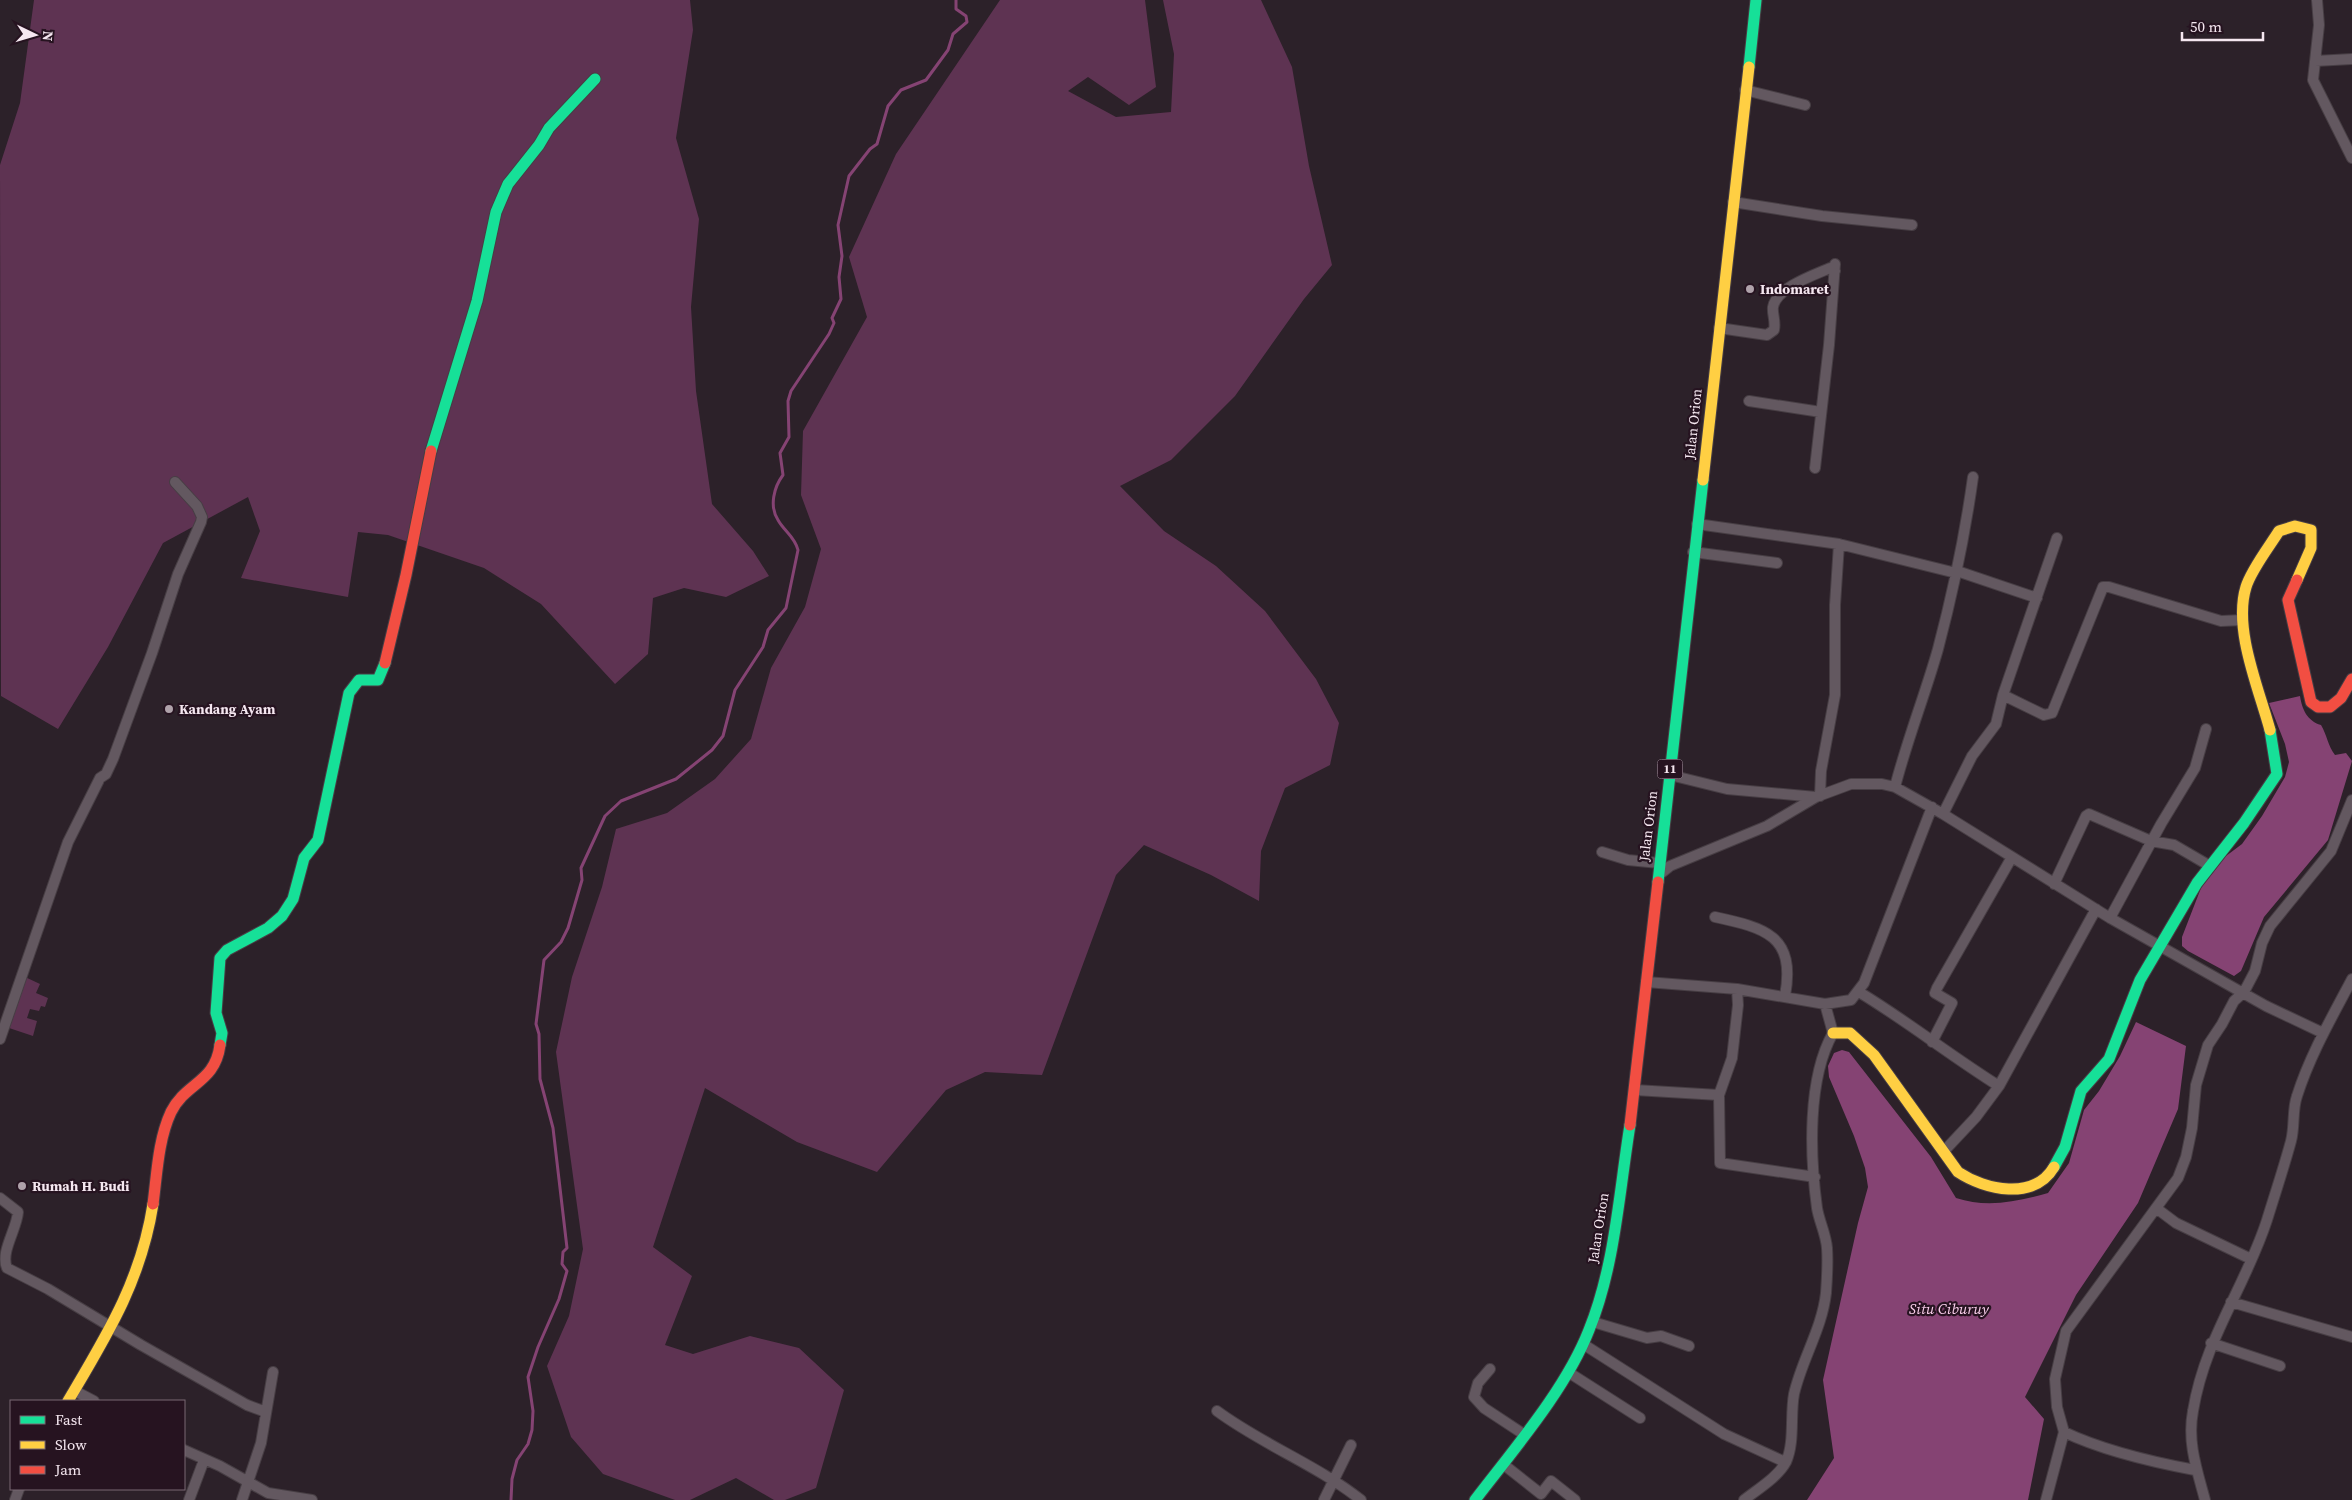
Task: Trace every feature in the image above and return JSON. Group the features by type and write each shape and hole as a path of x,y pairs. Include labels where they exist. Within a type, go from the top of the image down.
{"main road":[{"name":"Jalan Orion","path":"1475,1500 1525,1435 1568,1372 1593,1322 1604,1283 1635,1090 1657,876 1670,775 1693,552 1756,0"},
{"path":"69,1400 112,1326 134,1279 144,1252 154,1203 163,1134 171,1113 179,1099 209,1073 218,1060 222,1033 216,1014 220,958 227,950 275,923 293,899 304,858 318,840 349,694 359,680 378,680 382,674 406,575 428,459 477,301 496,212 508,184 538,145 548,128 595,79"},
{"path":"1833,1033 1850,1033 1874,1055 1945,1150 1958,1172 1973,1182 1995,1189 2030,1187 2048,1177 2057,1165 2068,1139 2081,1091 2109,1059 2140,980 2162,946 2197,883 2244,823 2277,774 2274,745 2248,651 2242,606 2246,586 2279,531 2288,526 2303,526 2311,530 2311,548 2288,600 2311,702 2316,708 2325,710 2333,707 2344,694 2352,679"}],"street":[{"path":"2317,0 2319,25 2314,80 2352,158"},
{"path":"2315,60 2352,59"},
{"path":"1745,90 1805,105"},
{"path":"1733,202 1822,216 1912,226"},
{"path":"1718,328 1767,335 1774,330 1776,320 1773,308 1776,299 1781,293 1800,281 1830,268 1835,268 1815,468"},
{"path":"1749,401 1821,412"},
{"path":"1895,787 1906,745 1938,648 1966,529 1973,477"},
{"path":"0,1038 68,842 100,778 106,774 113,759 152,653 178,574 202,517 197,506 175,482"},
{"path":"1697,524 1839,544 1956,572 2037,598"},
{"path":"1943,814 1972,756 1996,724 2003,695 2057,538"},
{"path":"1818,797 1835,695 1835,606 1839,544"},
{"path":"1693,552 1777,563"},
{"path":"2003,695 2044,715 2052,713 2101,590 2106,586 2221,621 2243,620"},
{"path":"2110,918 2151,841 2195,768 2206,729"},
{"path":"1670,775 1726,789 1818,797"},
{"path":"1657,876 1670,866 1766,826 1818,797 1851,784 1882,784 1895,787 1932,807 2096,910 2266,1006 2323,1033"},
{"path":"2046,1500 2064,1432 2057,1407 2055,1379 2066,1331 2178,1178 2186,1156 2194,1114 2196,1085 2208,1045 2222,1024 2234,1000 2244,992 2254,971 2262,943 2270,926 2331,851 2352,800"},
{"path":"1646,982 1737,989 1825,1004 1851,1000 1859,992 1874,959 1932,807"},
{"path":"2054,884 2088,815 2151,841 2174,845 2210,866"},
{"path":"1602,852 1628,860 1659,863"},
{"path":"1932,1042 1952,1003 1935,993 1937,988 2012,856"},
{"path":"1945,1150 1976,1117 1999,1086 2096,910"},
{"path":"1716,917 1750,925 1773,936 1782,946 1787,981 1785,996"},
{"path":"2205,1500 2195,1470 2191,1445 2192,1412 2202,1369 2211,1343 2251,1259 2266,1221 2292,1140 2296,1099 2323,1033 2352,979"},
{"path":"1737,989 1738,1005 1732,1058 1719,1095 1720,1163 1815,1177"},
{"path":"1859,992 1999,1086"},
{"path":"1744,1500 1770,1479 1786,1462 1794,1396 1799,1375 1819,1327 1826,1294 1827,1249 1817,1209 1813,1134 1817,1079 1823,1053 1833,1033 1825,1004"},
{"path":"1635,1090 1719,1095"},
{"path":"0,1198 18,1212 4,1262 7,1268 48,1288 141,1345 247,1405 266,1412"},
{"path":"2156,1208 2176,1223 2251,1259"},
{"path":"2231,1302 2352,1336"},
{"path":"1593,1322 1647,1338 1660,1336 1688,1346"},
{"path":"2211,1343 2280,1366"},
{"path":"1583,1344 1724,1434 1786,1462"},
{"path":"1490,1369 1478,1383 1474,1397 1484,1408 1525,1435"},
{"path":"242,1500 261,1442 273,1372"},
{"path":"1568,1372 1640,1418"},
{"path":"75,1391 92,1400"},
{"path":"1217,1411 1242,1430 1334,1479 1361,1500"},
{"path":"2064,1432 2101,1446 2195,1470"},
{"path":"1324,1500 1351,1444"},
{"path":"185,1450 268,1493 312,1500"},
{"path":"189,1500 204,1460"},
{"path":"1503,1464 1541,1494 1551,1481 1575,1500"}],"shaded area":[{"path":"34,0 690,0 693,30 676,138 699,219 691,307 696,391 712,504 753,551 769,576 726,597 684,588 653,598 648,654 615,684 541,604 484,568 388,535 358,532 348,597 241,578 260,531 248,497 163,543 108,647 58,729 1,696 0,165 20,103"},
{"path":"1000,0 1145,0 1156,87 1129,105 1088,77 1068,91 1116,117 1171,112 1174,54 1163,0 1261,0 1292,67 1309,166 1332,265 1304,299 1235,396 1171,460 1120,486 1164,531 1216,566 1265,611 1316,679 1339,723 1330,765 1285,788 1261,851 1259,901 1211,875 1144,845 1116,875 1042,1075 985,1072 946,1090 877,1172 797,1142 705,1088 653,1247 692,1276 665,1345 693,1354 750,1336 799,1348 844,1390 816,1488 785,1500 774,1500 736,1478 690,1500 675,1500 603,1474 571,1437 547,1366 569,1316 583,1249 556,1052 572,977 602,887 616,829 667,813 715,779 751,739 771,668 805,607 821,549 801,495 803,431 867,317 849,257 896,154"},
{"path":"23,976 40,984 36,993 48,998 45,1007 41,1006 39,1011 30,1009 27,1018 37,1021 33,1036 6,1027"}],"water":[{"path":"2300,696 2306,714 2312,721 2321,725 2335,755 2346,753 2352,761 2328,840 2264,917 2241,971 2234,976 2188,951 2182,946 2182,937 2201,888 2226,856 2242,844 2262,816 2285,777 2289,762 2285,744 2269,703"},
{"name":"Situ Ciburuy","path":"2136,1022 2186,1046 2178,1109 2138,1203 2076,1295 2025,1397 2044,1419 2028,1500 1807,1500 1834,1458 1823,1380 1858,1223 1868,1187 1865,1168 1854,1136 1829,1077 1828,1066 1834,1053 1842,1050 1849,1052 1931,1157 1956,1198 1979,1203 2002,1203 2048,1193 2069,1163 2084,1110 2099,1091 2120,1056"}],"waterway":[{"path":"511,1500 512,1479 517,1460 528,1444 532,1430 533,1411 528,1377 538,1347 559,1299 567,1271 562,1264 563,1252 567,1248 553,1128 540,1079 539,1034 536,1024 544,960 561,942 568,928 582,880 581,868 605,816 621,801 676,779 712,750 723,736 735,690 763,647 768,630 786,608 798,550 794,541 775,515 773,503 775,491 783,475 780,453 789,437 788,401 791,391 829,334 834,323 832,318 841,299 839,277 842,256 838,225 849,176 870,149 877,144 888,106 901,90 926,80 948,50 953,34 967,22 966,16 956,9 956,0"}],"traffic: fast":[{"path":"1749,67 1756,0"},
{"path":"431,451 477,301 496,212 508,184 539,145 549,128 595,79"},
{"path":"1658,882 1703,480"},
{"path":"220,1045 222,1033 216,1013 220,958 227,950 268,928 282,916 293,899 304,858 318,840 349,693 359,680 378,680 385,663"},
{"path":"2054,1167 2065,1147 2081,1091 2109,1059 2140,980 2197,883 2244,823 2277,774 2270,730"},
{"path":"1475,1500 1553,1396 1567,1374 1589,1330 1605,1281 1630,1125"}],"traffic: slow":[{"path":"1703,480 1749,67"},
{"path":"2270,730 2249,659 2245,640 2243,604 2246,587 2252,573 2279,531 2295,526 2311,530 2311,548 2297,580"},
{"path":"1833,1033 1850,1033 1874,1055 1958,1172 1982,1184 2009,1189 2034,1185 2045,1178 2054,1167"},
{"path":"69,1400 121,1307 140,1258 148,1232 153,1204"}],"traffic: jam":[{"path":"385,663 406,575 431,451"},
{"path":"2297,580 2288,600 2311,702 2318,707 2330,707 2341,698 2352,679"},
{"path":"1630,1125 1658,882"},
{"path":"153,1204 163,1134 171,1112 184,1094 206,1075 212,1067 217,1058 220,1045"}],"place":[{"name":"Indomaret","path":"1750,289"},
{"name":"Kandang Ayam","path":"169,709"},
{"name":"Rumah H. Budi","path":"22,1186"}]}
